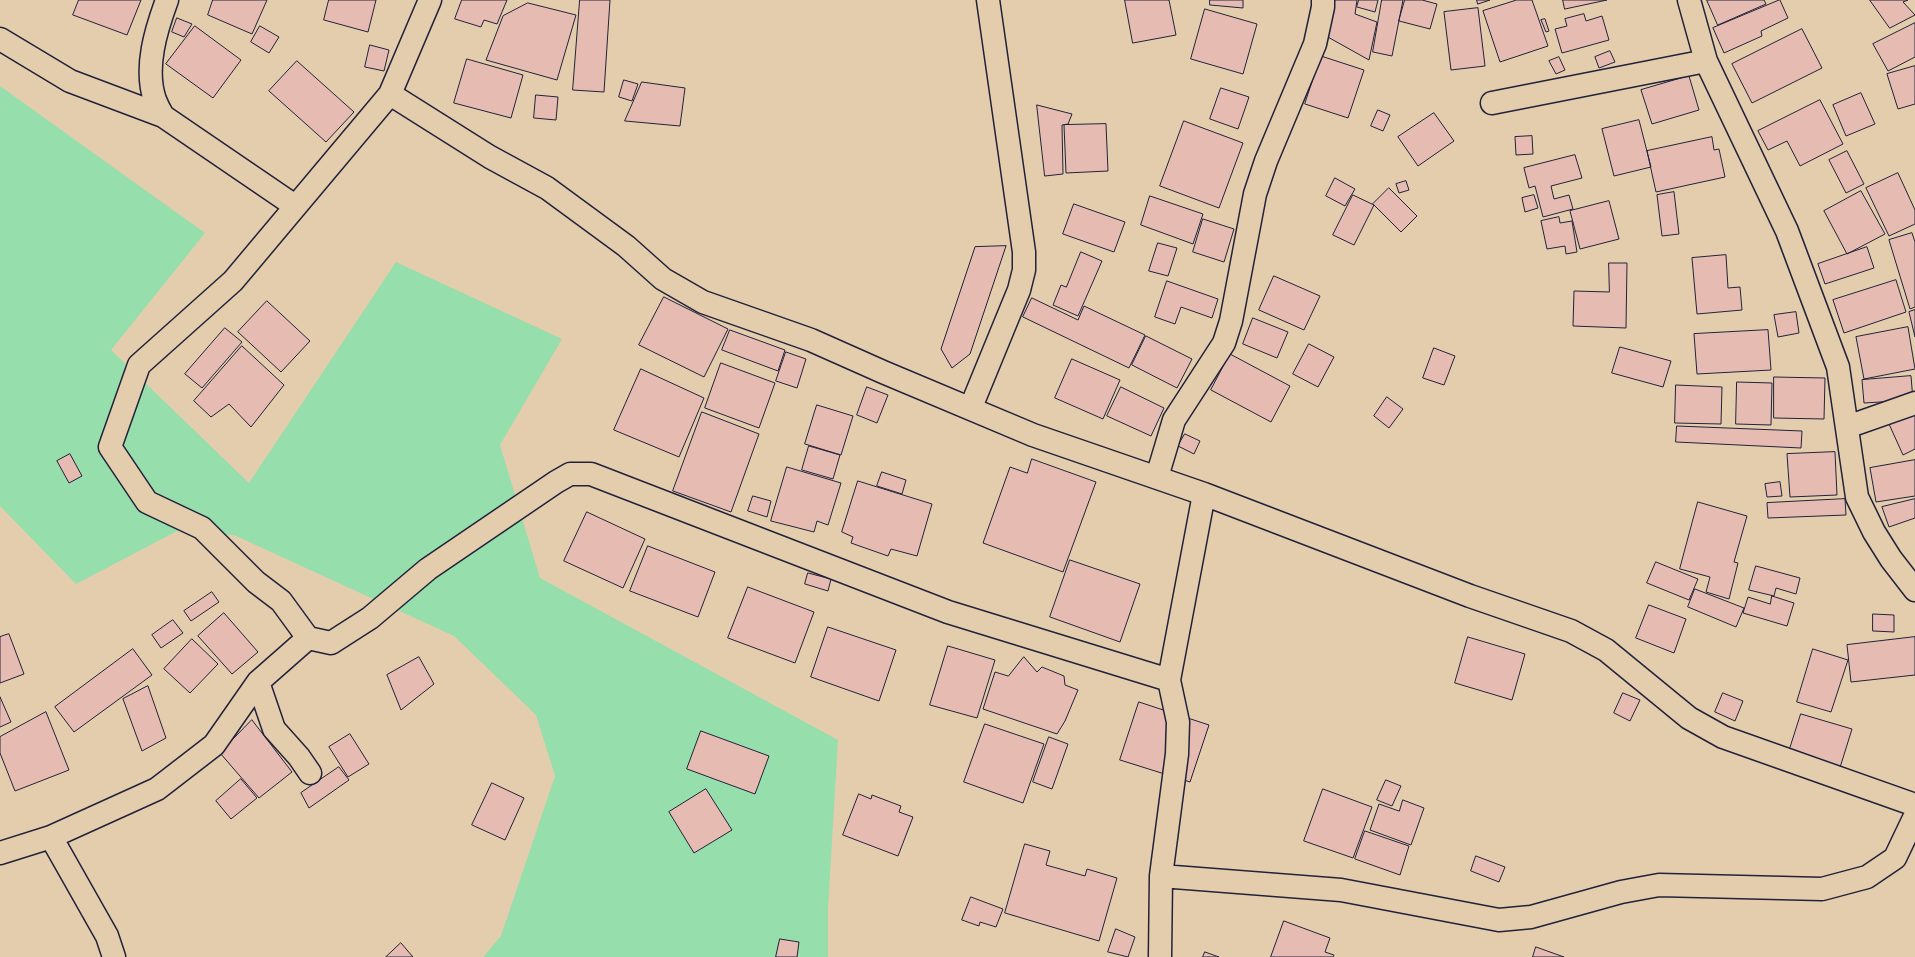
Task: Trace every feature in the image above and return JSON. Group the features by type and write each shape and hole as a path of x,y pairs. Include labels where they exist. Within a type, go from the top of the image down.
{"street":[{"path":"163,116 155,100 150,77 153,53 160,21 167,0"},
{"path":"430,0 390,94 233,281 139,366 110,448 148,502 202,528 256,582 281,602 308,638 331,643 370,618 428,569 556,482 570,474 591,474 948,612 1169,680"},
{"path":"971,407 1019,290 1024,270 1024,252 988,0"},
{"path":"1157,477 1174,420 1224,343 1232,321 1255,194 1266,161 1315,44 1323,7 1323,0"},
{"path":"1689,0 1706,62 1787,231 1838,367 1857,497 1874,532 1891,560 1915,590"},
{"path":"0,39 70,81 163,116 295,206"},
{"path":"1492,103 1706,62"},
{"path":"390,94 490,157 547,188 626,246 663,279 703,302 811,340 883,372 971,407 1033,435 1204,494 1470,596 1571,631 1606,650 1689,718 1723,737 1915,805"},
{"path":"1847,427 1915,404"},
{"path":"1160,957 1161,876 1177,754 1178,722 1169,680 1204,494"},
{"path":"0,853 51,837 157,789 214,745 258,682 308,638"},
{"path":"258,682 274,728 310,773"},
{"path":"1161,876 1341,890 1499,920 1531,917 1620,892 1659,885 1822,889 1867,877 1896,858 1915,816"},
{"path":"51,837 107,936 114,957"}],"green space":[{"path":"0,86 205,233 111,350 249,483 396,262 562,339 500,445 540,578 838,740 828,908 828,957 483,957 501,936 555,776 536,715 454,636 234,535 177,531 76,584 0,506"}],"building":[{"path":"79,0 141,0 127,35 73,15"},
{"path":"213,0 267,0 252,34 208,15"},
{"path":"329,0 376,0 368,32 324,20"},
{"path":"462,0 507,0 497,24 484,20 481,27 455,19"},
{"path":"580,0 610,0 604,92 573,90"},
{"path":"1125,0 1169,0 1176,35 1133,43"},
{"path":"1210,0 1243,0 1243,8 1210,5"},
{"path":"1331,0 1357,0 1355,14 1377,22 1369,60 1326,36"},
{"path":"1359,0 1378,0 1375,12 1357,7"},
{"path":"1382,0 1403,0 1392,56 1373,52"},
{"path":"1405,0 1422,0 1437,4 1430,29 1399,21"},
{"path":"1477,0 1490,0 1478,4"},
{"path":"1517,0 1532,0 1548,46 1500,62 1483,11"},
{"path":"1563,0 1607,0 1565,9"},
{"path":"1707,0 1764,0 1766,4 1718,25"},
{"path":"1780,0 1788,18 1761,31 1762,36 1724,53 1713,28"},
{"path":"1870,0 1908,0 1903,2 1915,15 1890,28"},
{"path":"528,3 576,15 557,80 486,60 503,16"},
{"path":"1478,8 1485,66 1451,70 1444,12"},
{"path":"1205,9 1257,24 1243,74 1191,59"},
{"path":"1584,14 1586,21 1602,16 1609,40 1562,53 1555,29 1567,26 1565,19"},
{"path":"177,18 192,24 184,37 172,32"},
{"path":"1545,19 1549,31 1546,32 1541,20"},
{"path":"1915,23 1915,57 1888,71 1873,44"},
{"path":"195,26 241,60 213,98 166,64"},
{"path":"260,26 279,37 269,53 251,42"},
{"path":"1802,29 1822,68 1752,103 1732,64"},
{"path":"370,45 389,50 384,71 365,67"},
{"path":"1610,51 1615,62 1599,68 1595,57"},
{"path":"1321,56 1364,70 1348,118 1305,104"},
{"path":"1559,57 1565,70 1556,74 1549,61"},
{"path":"467,59 523,75 511,118 454,103"},
{"path":"297,61 354,112 326,142 269,91"},
{"path":"1915,66 1915,104 1898,109 1887,74"},
{"path":"1689,76 1699,110 1652,124 1641,90"},
{"path":"624,80 638,84 632,101 619,97"},
{"path":"642,82 685,88 680,126 625,121"},
{"path":"1221,88 1249,97 1238,129 1210,119"},
{"path":"1861,93 1875,124 1846,136 1833,105"},
{"path":"536,95 558,97 556,120 534,118"},
{"path":"1820,100 1843,144 1800,166 1787,141 1768,150 1758,131"},
{"path":"1037,105 1072,114 1068,124 1062,125 1063,174 1045,176"},
{"path":"1378,110 1390,115 1383,131 1371,126"},
{"path":"1434,113 1454,141 1418,166 1398,137"},
{"path":"1639,120 1651,167 1614,176 1602,129"},
{"path":"1184,121 1243,143 1219,208 1160,186"},
{"path":"1106,124 1108,171 1066,173 1064,125"},
{"path":"1532,136 1533,154 1516,155 1515,137"},
{"path":"1712,137 1714,150 1719,149 1725,177 1656,192 1647,151"},
{"path":"1847,151 1864,184 1846,193 1829,160"},
{"path":"1575,155 1582,178 1551,186 1554,199 1569,195 1573,209 1543,217 1535,186 1529,188 1524,168"},
{"path":"1898,173 1915,210 1915,224 1889,236 1866,188"},
{"path":"1335,178 1355,189 1345,206 1326,196"},
{"path":"1406,181 1409,190 1399,193 1396,184"},
{"path":"1389,188 1417,216 1401,232 1373,204"},
{"path":"1861,191 1885,234 1847,254 1824,211"},
{"path":"1674,192 1679,234 1662,236 1657,195"},
{"path":"1353,195 1374,205 1354,245 1333,235"},
{"path":"1534,195 1538,208 1525,212 1522,198"},
{"path":"1150,196 1203,214 1193,244 1141,225"},
{"path":"1609,201 1619,239 1580,249 1570,211"},
{"path":"1074,204 1125,222 1114,252 1063,234"},
{"path":"1559,217 1560,223 1572,221 1577,252 1566,254 1565,246 1547,249 1541,221"},
{"path":"1203,219 1234,229 1224,262 1193,252"},
{"path":"1912,233 1915,242 1915,307 1910,309 1889,240"},
{"path":"1158,243 1177,248 1168,276 1149,271"},
{"path":"1006,246 970,354 952,368 941,349 975,247"},
{"path":"1867,247 1874,268 1825,284 1818,264"},
{"path":"1081,252 1102,261 1078,316 1053,305 1061,285 1066,287"},
{"path":"1726,255 1728,288 1740,287 1742,310 1697,314 1692,258"},
{"path":"1609,263 1627,263 1626,328 1573,326 1574,291 1609,292"},
{"path":"1274,276 1320,296 1304,330 1259,310"},
{"path":"1896,280 1906,312 1844,333 1833,300"},
{"path":"1167,281 1218,299 1212,318 1181,307 1175,324 1155,317"},
{"path":"664,297 728,329 704,377 639,345"},
{"path":"1032,298 1078,320 1084,306 1145,335 1129,368 1023,317"},
{"path":"267,301 310,341 281,372 238,332"},
{"path":"1915,310 1915,337 1909,312"},
{"path":"1796,312 1799,333 1778,337 1774,315"},
{"path":"1253,318 1288,332 1277,358 1243,344"},
{"path":"1908,327 1915,369 1864,379 1856,337"},
{"path":"225,328 242,342 202,388 185,374"},
{"path":"730,330 785,350 778,371 722,350"},
{"path":"1768,330 1771,370 1697,374 1694,334"},
{"path":"1146,336 1192,359 1177,388 1132,365"},
{"path":"1309,344 1334,357 1318,387 1293,374"},
{"path":"242,346 284,385 251,427 229,404 211,417 194,401"},
{"path":"1620,347 1671,361 1663,387 1612,373"},
{"path":"1434,348 1455,356 1444,385 1423,378"},
{"path":"786,352 806,359 797,388 776,381"},
{"path":"1230,354 1290,386 1271,422 1211,390"},
{"path":"1072,359 1120,380 1103,419 1055,398"},
{"path":"721,363 775,383 759,428 705,408"},
{"path":"641,369 704,398 679,457 614,430"},
{"path":"1911,376 1913,400 1864,403 1862,380"},
{"path":"1774,377 1825,378 1824,419 1774,418"},
{"path":"1737,382 1772,383 1771,425 1736,424"},
{"path":"1676,385 1722,387 1721,424 1675,423"},
{"path":"867,387 888,395 877,423 857,415"},
{"path":"1121,387 1164,408 1151,436 1107,416"},
{"path":"1387,397 1403,409 1389,428 1374,416"},
{"path":"817,405 853,416 841,455 805,444"},
{"path":"702,412 759,434 731,512 673,491"},
{"path":"1915,413 1915,449 1903,455 1889,424"},
{"path":"1677,426 1802,431 1801,448 1676,442"},
{"path":"1185,434 1200,441 1194,454 1178,446"},
{"path":"809,446 840,455 833,479 802,470"},
{"path":"1835,452 1837,495 1790,497 1787,454"},
{"path":"70,454 82,476 69,483 57,461"},
{"path":"1032,459 1096,482 1063,572 983,543 1010,467 1027,473"},
{"path":"1915,460 1915,496 1876,502 1870,468"},
{"path":"787,467 841,483 828,525 817,521 814,532 771,521"},
{"path":"882,472 906,480 902,494 877,486"},
{"path":"858,481 932,504 917,556 891,549 888,556 851,543 853,537 842,532"},
{"path":"1780,482 1782,496 1767,497 1765,484"},
{"path":"753,496 771,501 767,517 748,511"},
{"path":"1845,499 1846,515 1768,518 1767,503"},
{"path":"1915,499 1915,518 1889,527 1882,507"},
{"path":"1698,502 1747,516 1734,562 1738,563 1729,599 1706,592 1710,577 1680,569"},
{"path":"587,512 645,539 623,588 564,561"},
{"path":"648,546 715,572 698,617 630,591"},
{"path":"1070,560 1140,584 1120,642 1050,617"},
{"path":"1656,562 1698,579 1689,600 1647,583"},
{"path":"1756,566 1800,578 1796,594 1776,588 1774,596 1749,590"},
{"path":"808,573 831,579 828,591 805,584"},
{"path":"748,587 814,612 795,663 728,638"},
{"path":"1695,589 1744,608 1736,627 1688,607"},
{"path":"212,592 219,602 191,621 184,611"},
{"path":"1772,596 1794,603 1787,626 1743,613 1748,597 1770,604"},
{"path":"1649,605 1686,619 1674,653 1636,638"},
{"path":"224,613 258,652 232,674 198,636"},
{"path":"1873,614 1894,615 1894,632 1873,631"},
{"path":"173,620 183,633 161,648 152,635"},
{"path":"828,627 896,650 879,701 811,677"},
{"path":"9,634 24,674 0,683 0,637"},
{"path":"1468,637 1525,654 1512,700 1455,683"},
{"path":"1915,637 1915,675 1851,682 1847,645"},
{"path":"192,639 218,664 190,693 164,669"},
{"path":"948,646 995,660 977,718 930,705"},
{"path":"133,649 152,675 74,732 55,707"},
{"path":"1813,649 1848,660 1831,712 1797,702"},
{"path":"419,657 434,684 401,710 387,675"},
{"path":"1024,657 1037,672 1042,667 1064,676 1065,685 1078,690 1065,721 1057,734 983,709 995,672 1008,676"},
{"path":"148,686 166,738 142,751 123,699"},
{"path":"1623,693 1640,700 1630,721 1614,713"},
{"path":"1723,693 1743,701 1735,721 1715,712"},
{"path":"0,697 11,722 0,727"},
{"path":"1139,702 1209,725 1190,782 1120,760"},
{"path":"46,712 69,770 15,791 0,753 0,737"},
{"path":"1801,714 1852,729 1838,774 1787,758"},
{"path":"252,720 292,772 259,798 220,753"},
{"path":"985,724 1044,744 1023,803 964,782"},
{"path":"701,731 769,756 755,794 687,769"},
{"path":"350,734 369,764 348,777 329,747"},
{"path":"1049,737 1068,744 1052,789 1033,782"},
{"path":"339,767 349,780 309,808 301,793"},
{"path":"241,779 257,798 231,819 216,801"},
{"path":"1386,780 1401,786 1392,806 1377,800"},
{"path":"492,783 524,798 505,840 472,825"},
{"path":"706,789 732,830 694,853 669,812"},
{"path":"1323,789 1372,807 1353,858 1304,841"},
{"path":"859,794 871,799 872,795 901,806 899,812 913,817 898,856 843,835"},
{"path":"1403,800 1424,808 1411,845 1370,830 1379,804 1399,811"},
{"path":"1365,831 1409,846 1400,875 1355,859"},
{"path":"1025,844 1050,851 1046,865 1085,876 1087,869 1117,878 1099,941 1005,913"},
{"path":"1476,856 1505,867 1499,882 1471,871"},
{"path":"971,897 1003,909 996,927 980,922 979,926 962,920"},
{"path":"1284,921 1330,938 1325,952 1334,955 1333,957 1271,957"},
{"path":"1116,929 1135,937 1128,957 1108,952"},
{"path":"780,939 799,942 797,957 776,957"},
{"path":"401,943 413,957 386,957"},
{"path":"1536,947 1564,957 1533,957"},
{"path":"1205,952 1219,957 1203,957"}]}
